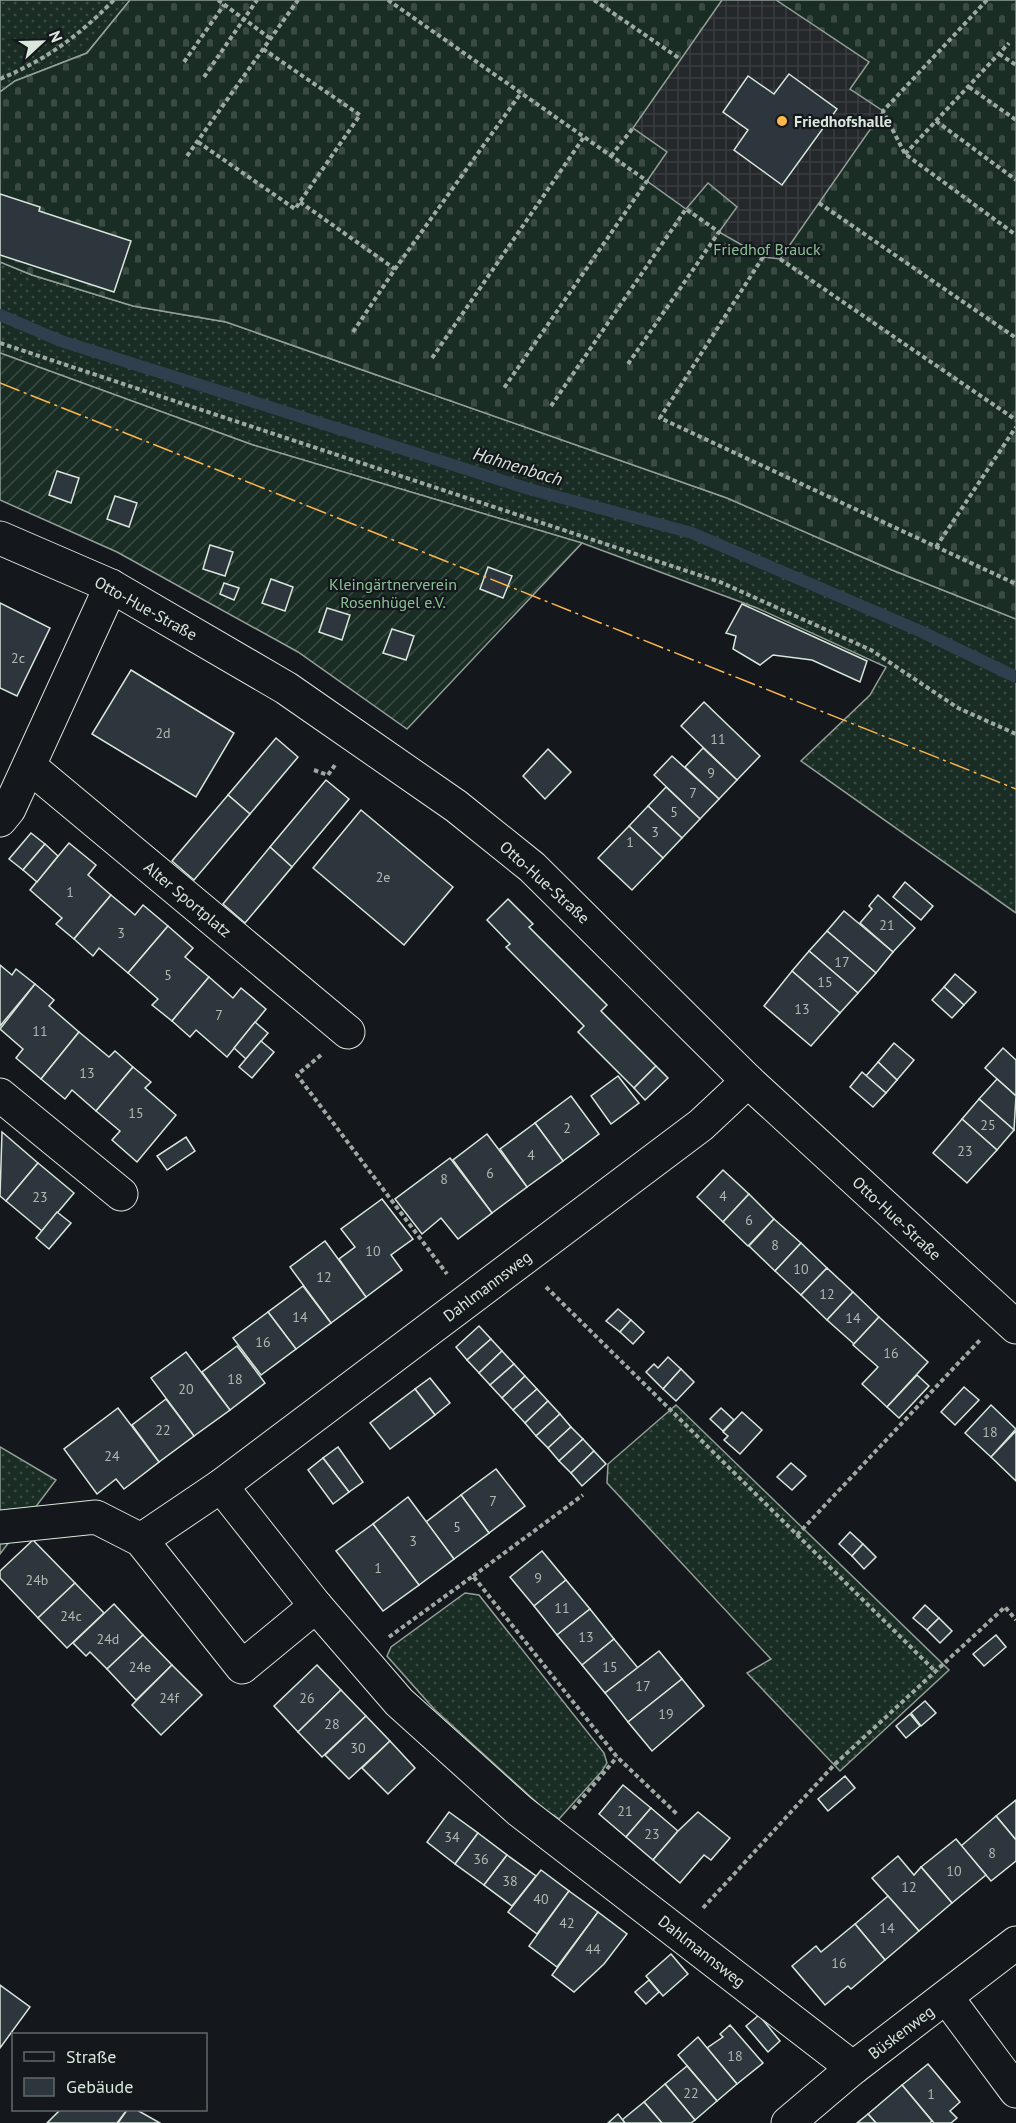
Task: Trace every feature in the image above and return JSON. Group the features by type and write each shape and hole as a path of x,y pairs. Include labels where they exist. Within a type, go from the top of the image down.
{"street":[{"name":"Otto-Hue-Straße","path":"0,538 111,586 286,688 386,755 456,806 532,867 748,1081 1010,1322"},
{"path":"0,820 9,809 111,586"},
{"name":"Alter Sportplatz","path":"29,766 348,1032"},
{"name":"Dahlmannsweg","path":"141,1540 221,1486 520,1262 701,1125 748,1081"},
{"path":"0,1095 121,1194"},
{"name":"Dahlmannsweg","path":"221,1486 316,1606 399,1702 520,1811 853,2068"},
{"path":"0,1527 96,1517 141,1540 242,1667 316,1606"},
{"name":"Büskenweg","path":"788,2123 853,2068 1016,1942"},
{"path":"946,1998 1016,2091"}],"path":[{"path":"0,79 48,56 72,40 114,0"},
{"path":"218,0 271,39"},
{"path":"204,77 257,0"},
{"path":"188,156 298,0"},
{"path":"388,0 646,181 504,388"},
{"path":"594,0 680,59"},
{"path":"987,0 883,111 905,154 1016,235"},
{"path":"184,62 224,5"},
{"path":"905,154 1009,43"},
{"path":"198,142 296,209 360,115 263,49"},
{"path":"999,54 1016,65"},
{"path":"969,87 1016,120"},
{"path":"353,332 395,269 521,93"},
{"path":"936,121 1016,180"},
{"path":"611,156 633,128"},
{"path":"432,358 584,137"},
{"path":"300,202 395,269"},
{"path":"819,203 1016,338"},
{"path":"551,406 686,209 719,232 628,364"},
{"path":"763,257 660,418 1016,584"},
{"path":"780,259 1016,420"},
{"path":"0,343 720,582 871,650 958,708 1016,734"},
{"path":"936,547 1016,427"},
{"path":"348,1032 297,1075 468,1300"},
{"path":"520,1262 935,1671"},
{"path":"797,1535 1010,1322"},
{"path":"361,1658 582,1495"},
{"path":"473,1576 617,1757 678,1815"},
{"path":"680,1933 834,1765 1005,1607 1016,1620"},
{"path":"551,1835 617,1757"}],"green space":[{"path":"0,0 130,0 87,53 15,81 0,92"},
{"name":"Friedhof Brauck","path":"130,0 1016,0 1016,619 892,570 727,498 226,322 133,306 32,275 0,262 0,92 15,81 87,53"},
{"path":"0,262 32,275 133,306 226,322 727,498 892,570 1016,619 1016,913 801,761 870,695 886,667 757,608 582,543 253,445 0,353"},
{"name":"Kleingärtnerverein Rosenhügel e.V.","path":"0,353 253,445 582,543 407,729 298,652 117,552 0,500"},
{"path":"676,1405 949,1670 840,1771 747,1673 771,1659 607,1483 608,1464"},
{"path":"0,1447 56,1480 0,1554"},
{"path":"465,1593 479,1595 604,1753 607,1763 602,1771 559,1819 545,1810 434,1709 387,1656 391,1647"}],"shaded area":[{"path":"722,0 776,0 869,62 850,89 883,111 780,259 763,257 719,232 737,207 708,183 686,209 647,181 667,152 633,128"}],"building":[{"name":"Friedhofshalle","path":"789,74 837,109 782,185 734,150 748,130 723,112 748,76 774,94"},
{"path":"0,194 40,207 39,211 131,241 114,292 0,255"},
{"path":"57,471 79,478 71,503 49,495"},
{"path":"115,496 137,503 129,527 107,519"},
{"path":"210,545 233,552 225,576 203,569"},
{"path":"488,567 512,576 503,598 480,589"},
{"path":"271,579 293,587 285,611 262,603"},
{"path":"224,583 239,588 234,600 220,594"},
{"path":"0,603 50,628 17,696 0,688"},
{"path":"742,604 867,661 860,682 812,660 773,655 760,665 733,649 736,636 726,633"},
{"path":"327,608 350,615 342,640 319,632"},
{"path":"392,629 414,636 406,660 383,653"},
{"path":"131,670 234,733 196,797 92,734"},
{"path":"704,702 760,756 737,780 681,726"},
{"path":"276,738 298,757 250,814 228,795"},
{"path":"703,748 737,780 719,799 685,767"},
{"path":"548,749 571,772 545,799 523,776"},
{"path":"672,756 719,799 700,819 654,775"},
{"path":"326,780 349,799 292,867 270,847"},
{"path":"666,787 700,819 682,838 648,806"},
{"path":"228,795 250,814 194,880 172,861"},
{"path":"648,806 682,838 663,858 629,826"},
{"path":"361,810 453,887 404,945 313,868"},
{"path":"629,826 663,858 632,890 598,858"},
{"path":"31,833 45,844 23,870 9,859"},
{"path":"69,843 96,865 88,875 111,895 74,939 56,924 62,918 30,890"},
{"path":"45,844 58,856 37,882 23,870"},
{"path":"270,847 292,867 245,923 223,904"},
{"path":"905,882 933,906 921,920 893,897"},
{"path":"111,895 135,915 143,905 168,926 128,973 99,948 93,956 74,939"},
{"path":"878,895 915,928 893,952 860,923 872,909 869,906"},
{"path":"508,899 533,924 529,927 607,1005 601,1011 656,1066 634,1088 578,1032 584,1026 506,947 510,944 487,920"},
{"path":"844,911 893,952 876,973 827,931"},
{"path":"168,926 193,948 185,957 209,977 172,1021 152,1005 158,999 128,973"},
{"path":"827,931 876,973 858,993 809,951"},
{"path":"809,951 858,993 840,1013 792,971"},
{"path":"0,965 12,975 16,969 35,984 0,1026"},
{"path":"792,971 840,1013 811,1046 764,1006"},
{"path":"955,974 976,992 964,1005 944,987"},
{"path":"209,977 233,998 241,988 266,1009 227,1057 196,1030 190,1037 172,1021"},
{"path":"35,984 54,1000 49,1006 79,1032 41,1079 16,1058 23,1049 0,1029"},
{"path":"944,987 964,1005 952,1018 932,1000"},
{"path":"255,1022 268,1033 246,1059 234,1048"},
{"path":"79,1032 109,1057 115,1051 133,1067 96,1111 72,1090 65,1099 41,1079"},
{"path":"261,1041 274,1052 252,1078 239,1067"},
{"path":"894,1043 914,1060 897,1080 878,1062"},
{"path":"1003,1048 1016,1060 1016,1096 985,1068"},
{"path":"878,1062 897,1080 886,1093 866,1076"},
{"path":"656,1066 668,1078 645,1100 634,1088"},
{"path":"133,1067 151,1082 145,1088 176,1115 137,1162 112,1140 120,1131 96,1111"},
{"path":"862,1072 886,1093 873,1107 850,1087"},
{"path":"618,1076 639,1103 611,1124 591,1096"},
{"path":"997,1079 1016,1096 1014,1130 979,1099"},
{"path":"571,1096 599,1134 563,1161 535,1123"},
{"path":"979,1099 1014,1130 997,1150 962,1119"},
{"path":"962,1119 997,1150 967,1183 933,1153"},
{"path":"535,1123 563,1161 527,1187 500,1149"},
{"path":"2,1132 38,1163 6,1201 0,1196"},
{"path":"487,1134 527,1187 492,1213 453,1160"},
{"path":"186,1137 195,1151 167,1170 157,1156"},
{"path":"450,1158 492,1213 458,1239 441,1218 422,1234 395,1199"},
{"path":"38,1163 74,1193 42,1231 6,1201"},
{"path":"723,1170 749,1194 723,1222 697,1197"},
{"path":"749,1194 774,1219 748,1246 723,1222"},
{"path":"382,1199 413,1239 391,1255 402,1270 366,1297 339,1259 355,1247 341,1229"},
{"path":"57,1212 71,1223 49,1249 36,1238"},
{"path":"774,1219 801,1243 775,1271 749,1246"},
{"path":"325,1241 366,1297 331,1323 290,1267"},
{"path":"801,1243 827,1268 801,1295 775,1271"},
{"path":"827,1268 853,1292 827,1320 801,1295"},
{"path":"303,1286 331,1323 296,1349 268,1312"},
{"path":"853,1292 879,1317 854,1344 827,1320"},
{"path":"618,1309 631,1320 620,1332 606,1321"},
{"path":"268,1312 296,1349 261,1375 233,1338"},
{"path":"879,1317 928,1362 887,1407 862,1384 878,1367 853,1345"},
{"path":"631,1320 644,1332 633,1344 620,1332"},
{"path":"479,1326 491,1339 467,1360 456,1347"},
{"path":"491,1339 502,1351 479,1373 467,1360"},
{"path":"237,1346 265,1383 230,1410 202,1372"},
{"path":"502,1351 514,1364 490,1385 479,1373"},
{"path":"186,1352 230,1410 194,1436 151,1378"},
{"path":"668,1357 681,1369 663,1389 646,1372 654,1364 658,1368"},
{"path":"514,1364 525,1376 502,1398 490,1385"},
{"path":"681,1369 694,1382 676,1401 663,1389"},
{"path":"917,1375 929,1386 899,1418 887,1407"},
{"path":"525,1376 537,1389 513,1410 502,1398"},
{"path":"430,1378 450,1403 435,1415 415,1389"},
{"path":"964,1387 979,1400 955,1425 941,1412"},
{"path":"415,1389 435,1415 390,1449 370,1423"},
{"path":"537,1389 548,1401 525,1423 513,1410"},
{"path":"166,1399 194,1436 159,1462 132,1425"},
{"path":"548,1401 560,1414 536,1436 525,1423"},
{"path":"991,1405 1016,1429 991,1457 965,1433"},
{"path":"118,1408 159,1462 124,1489 116,1479 97,1494 64,1449"},
{"path":"721,1408 734,1420 723,1431 710,1419"},
{"path":"742,1412 762,1430 740,1454 724,1440 728,1436 723,1432"},
{"path":"560,1414 571,1427 548,1448 536,1436"},
{"path":"571,1427 583,1439 559,1461 548,1448"},
{"path":"1016,1431 1016,1481 991,1457"},
{"path":"583,1439 594,1451 571,1473 559,1461"},
{"path":"338,1447 363,1482 349,1492 323,1458"},
{"path":"594,1451 606,1464 582,1486 571,1473"},
{"path":"323,1458 349,1492 333,1504 308,1470"},
{"path":"791,1463 806,1476 792,1490 777,1477"},
{"path":"496,1469 525,1506 489,1533 461,1495"},
{"path":"461,1495 489,1533 454,1559 426,1522"},
{"path":"408,1497 454,1559 419,1585 373,1524"},
{"path":"373,1524 419,1585 383,1611 336,1551"},
{"path":"850,1532 863,1544 852,1556 839,1544"},
{"path":"33,1540 75,1583 38,1618 0,1578 0,1571"},
{"path":"863,1544 876,1557 864,1569 852,1556"},
{"path":"542,1551 566,1580 534,1606 510,1577"},
{"path":"566,1580 590,1609 557,1635 534,1606"},
{"path":"75,1583 104,1613 67,1648 38,1618"},
{"path":"114,1604 143,1635 107,1669 90,1652 86,1656 73,1643"},
{"path":"925,1605 939,1618 927,1630 913,1618"},
{"path":"590,1609 614,1639 582,1665 557,1635"},
{"path":"939,1618 952,1631 940,1643 927,1630"},
{"path":"143,1635 172,1665 136,1700 107,1669"},
{"path":"996,1635 1006,1647 984,1666 973,1654"},
{"path":"614,1639 638,1668 605,1693 582,1665"},
{"path":"659,1651 682,1679 628,1722 605,1693"},
{"path":"172,1665 202,1695 161,1735 132,1705"},
{"path":"317,1665 341,1690 298,1732 274,1706"},
{"path":"682,1679 704,1706 652,1751 628,1722"},
{"path":"341,1690 366,1716 322,1757 298,1732"},
{"path":"925,1701 936,1713 921,1726 911,1713"},
{"path":"910,1714 920,1726 906,1738 896,1726"},
{"path":"366,1716 390,1741 349,1779 325,1755"},
{"path":"390,1741 415,1768 388,1794 362,1768"},
{"path":"845,1776 855,1788 828,1811 818,1799"},
{"path":"623,1785 651,1808 626,1837 599,1814"},
{"path":"1016,1800 1016,1840 996,1816"},
{"path":"651,1808 678,1831 653,1860 626,1837"},
{"path":"449,1812 478,1833 455,1864 427,1842"},
{"path":"698,1812 730,1838 711,1860 704,1855 680,1883 653,1860"},
{"path":"996,1816 1016,1840 1016,1861 991,1881 961,1846"},
{"path":"478,1833 507,1855 484,1885 455,1864"},
{"path":"956,1839 986,1875 952,1903 921,1867"},
{"path":"507,1855 536,1876 512,1906 484,1885"},
{"path":"898,1856 914,1875 921,1867 952,1903 919,1931 872,1878"},
{"path":"541,1870 569,1891 537,1934 508,1912"},
{"path":"569,1891 598,1912 557,1967 529,1946"},
{"path":"888,1896 919,1931 885,1960 855,1924"},
{"path":"598,1912 627,1934 604,1964 574,1992 552,1975"},
{"path":"855,1924 885,1960 851,1989 848,1986 825,2005 792,1966 816,1946 821,1952"},
{"path":"671,1954 688,1974 663,1996 646,1976"},
{"path":"649,1980 659,1992 646,2004 635,1992"},
{"path":"0,1985 30,2007 0,2048"},
{"path":"759,2015 780,2041 768,2052 746,2026"},
{"path":"730,2025 763,2063 737,2084 707,2048 723,2037 720,2034"},
{"path":"698,2037 737,2084 717,2101 678,2055"},
{"path":"928,2064 960,2102 950,2111 957,2118 951,2123 934,2123 902,2085"},
{"path":"687,2066 717,2101 695,2120 665,2084"},
{"path":"665,2084 695,2120 691,2123 662,2123 644,2102"},
{"path":"902,2085 932,2121 930,2123 876,2123 868,2114"},
{"path":"644,2102 662,2123 625,2123 622,2120"},
{"path":"59,2111 126,2111 117,2123 47,2123"},
{"path":"126,2111 139,2111 160,2123 118,2123"},
{"path":"618,2114 625,2123 608,2123"},
{"path":"868,2114 876,2123 857,2123"}],"waterway":[{"name":"Hahnenbach","path":"0,315 61,341 529,489 692,533 920,631 1016,677"}],"power":[{"path":"0,383 1016,789"}],"place":[{"name":"Friedhofshalle","path":"782,121"}]}
